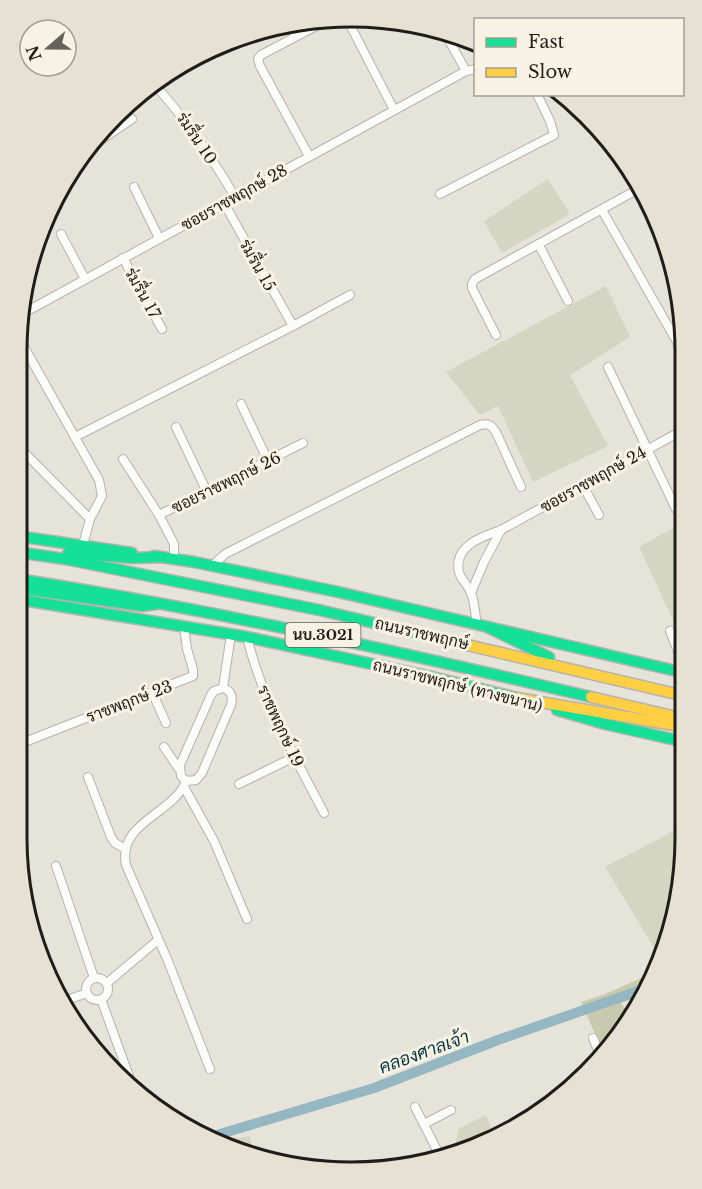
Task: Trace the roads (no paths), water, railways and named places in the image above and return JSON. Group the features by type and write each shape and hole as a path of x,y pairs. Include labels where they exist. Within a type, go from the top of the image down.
{"main road":[{"path":"27,546 82,549"},
{"path":"27,546 82,549 133,558 162,557 212,566 338,592 675,669"},
{"name":"ถนนราชพฤกษ์","path":"27,548 65,559 231,591 675,694"},
{"name":"ถนนราชพฤกษ์","path":"27,581 165,602 272,624 675,716"},
{"path":"27,589 141,606 165,602"},
{"name":"ถนนราชพฤกษ์ (ทางขนาน)","path":"27,601 247,637 517,698 605,724 675,740"},
{"path":"489,628 574,669"},
{"path":"517,698 675,726"}],"street":[{"path":"351,27 394,110"},
{"path":"308,30 261,55 258,59 309,156"},
{"path":"294,32 296,36"},
{"path":"450,43 466,70"},
{"name":"ซอยราชพฤกษ์ 28","path":"30,308 466,70 474,69"},
{"name":"ร่มรื่น 10","path":"160,90 205,147 235,197"},
{"path":"440,194 554,135 538,96"},
{"path":"117,127 132,119"},
{"path":"134,187 159,238"},
{"path":"496,335 472,288 476,279 634,192"},
{"name":"ร่มรื่น 15","path":"224,203 293,326"},
{"path":"602,210 674,337"},
{"path":"61,234 85,279"},
{"path":"539,245 568,301"},
{"name":"ร่มรื่น 17","path":"123,258 162,329"},
{"path":"75,437 350,295"},
{"name":"ซอยราชพฤกษ์ 28","path":"27,358 75,437 101,487 100,501 90,519 82,549"},
{"path":"608,367 675,507"},
{"path":"241,404 268,461"},
{"path":"212,566 225,554 480,424 491,425 496,432 521,487"},
{"path":"176,428 207,492"},
{"name":"ซอยราชพฤกษ์ 24","path":"477,625 471,593 458,571 459,561 468,545 501,530 675,434"},
{"name":"ซอยราชพฤกษ์ 26","path":"174,559 174,544 159,515 303,443"},
{"path":"27,455 90,519"},
{"path":"123,459 159,515"},
{"path":"582,484 599,515"},
{"path":"471,593 501,530"},
{"name":"ราชพฤกษ์ 23","path":"27,741 193,676 184,626"},
{"path":"670,631 675,644"},
{"path":"223,688 231,634"},
{"name":"ราชพฤกษ์ 19","path":"247,637 261,684 294,757 324,813"},
{"path":"179,769 211,695 223,688"},
{"path":"210,1069 126,865 124,848 136,831 185,784 196,780 202,773 231,705 231,694 223,688"},
{"path":"152,692 166,723"},
{"path":"164,747 179,769 180,776 214,841 247,919"},
{"path":"239,784 294,757"},
{"path":"88,777 111,837 115,843 124,848"},
{"path":"56,866 94,978"},
{"path":"107,983 158,940"},
{"path":"94,978 101,978 107,983 108,990 101,999 93,999 87,993 87,984 94,978"},
{"path":"70,999 87,993"},
{"path":"101,999 128,1073"},
{"path":"593,1038 597,1049"},
{"path":"415,1107 436,1151"},
{"path":"424,1124 452,1110"}],"waterway":[{"name":"คลองศาลเจ้า","path":"220,1134 374,1088 498,1040 636,992"}]}
